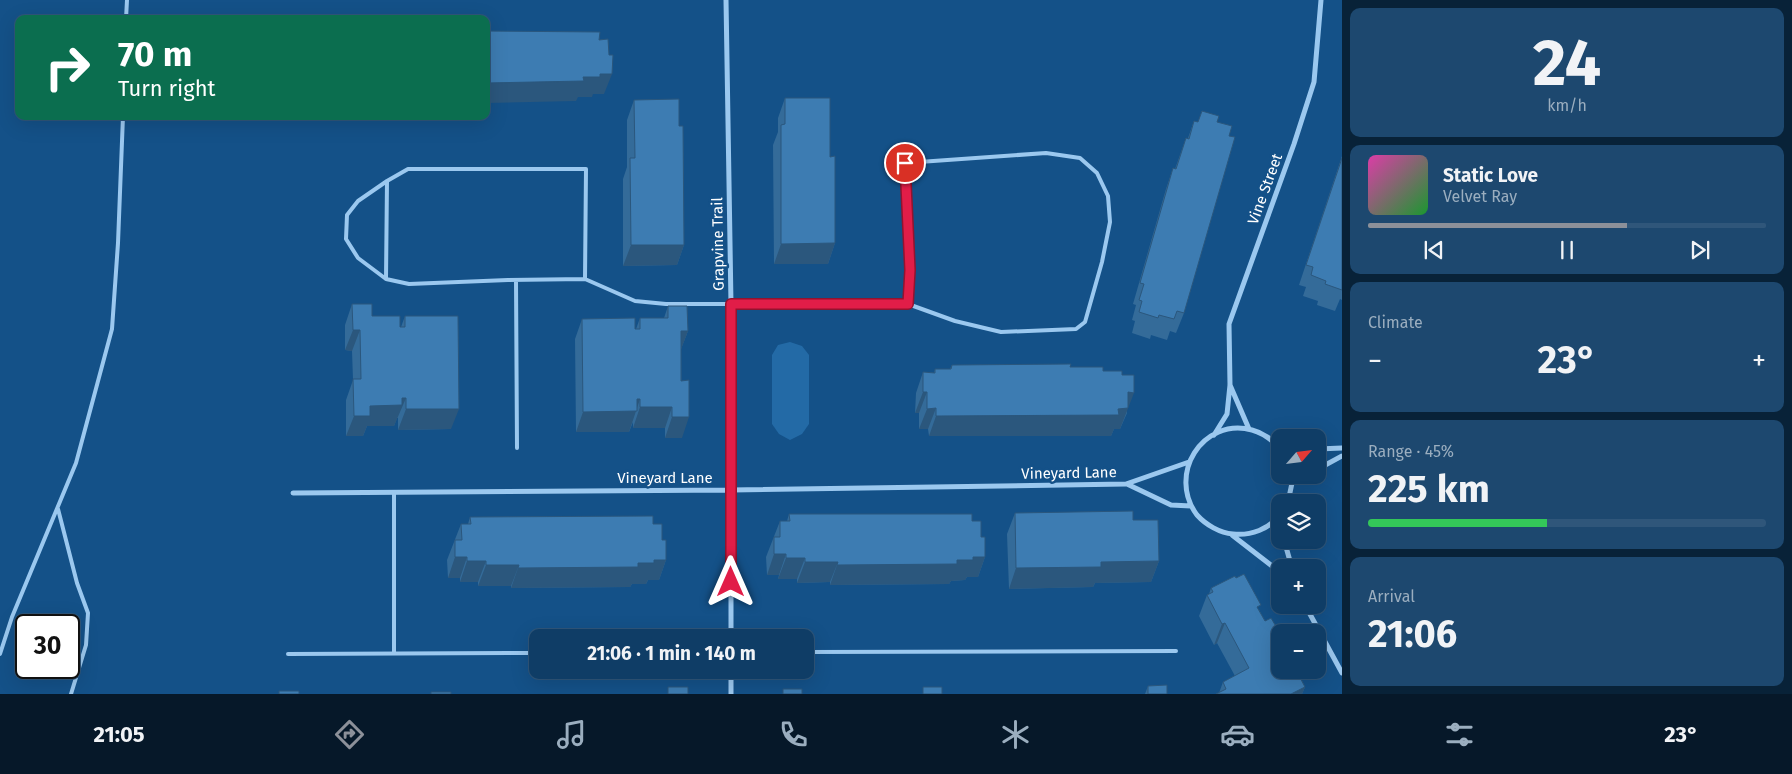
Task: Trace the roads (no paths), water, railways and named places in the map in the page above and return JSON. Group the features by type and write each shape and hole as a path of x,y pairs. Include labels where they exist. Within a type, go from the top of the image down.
{"street":[{"name":"Grapvine Trail","path":"726,0 731,304 731,629"},
{"name":"Vine Street","path":"1214,434 1227,414 1230,384 1229,324 1294,144 1314,82 1320,0"},
{"name":"Vine Street","path":"1230,384 1249,429 1233,428 1214,434 1202,443 1189,462 1186,473 1186,490 1191,506 1201,520 1216,530 1232,534 1249,534 1271,524"},
{"path":"1249,429 1271,440"},
{"path":"1326,449 1342,448"},
{"path":"1326,465 1342,456"},
{"name":"Vineyard Lane","path":"293,494 1126,484 1189,462"},
{"name":"Vineyard Lane","path":"1126,484 1171,505 1191,506"},
{"name":"Vine Street","path":"1232,534 1271,565"},
{"path":"1310,614 1342,673"},
{"path":"731,679 731,694"}],"lane":[{"path":"126,15 127,0"},
{"path":"0,654 12,617 76,463 112,329 118,243 123,120"},
{"path":"585,279 586,168 408,169 358,201 347,215 346,239 358,258 386,279 409,284 585,279 635,301 666,304 908,304 955,321 1001,332 1076,329 1085,322 1102,262 1110,222 1108,196 1097,173 1080,158 1046,153 905,163 910,270 908,304"},
{"path":"386,279 387,182"},
{"path":"516,280 516,448"},
{"path":"394,493 394,653"},
{"path":"58,509 77,583 88,613 86,644 71,694"},
{"path":"814,652 1176,651"},
{"path":"288,654 529,653"}]}
